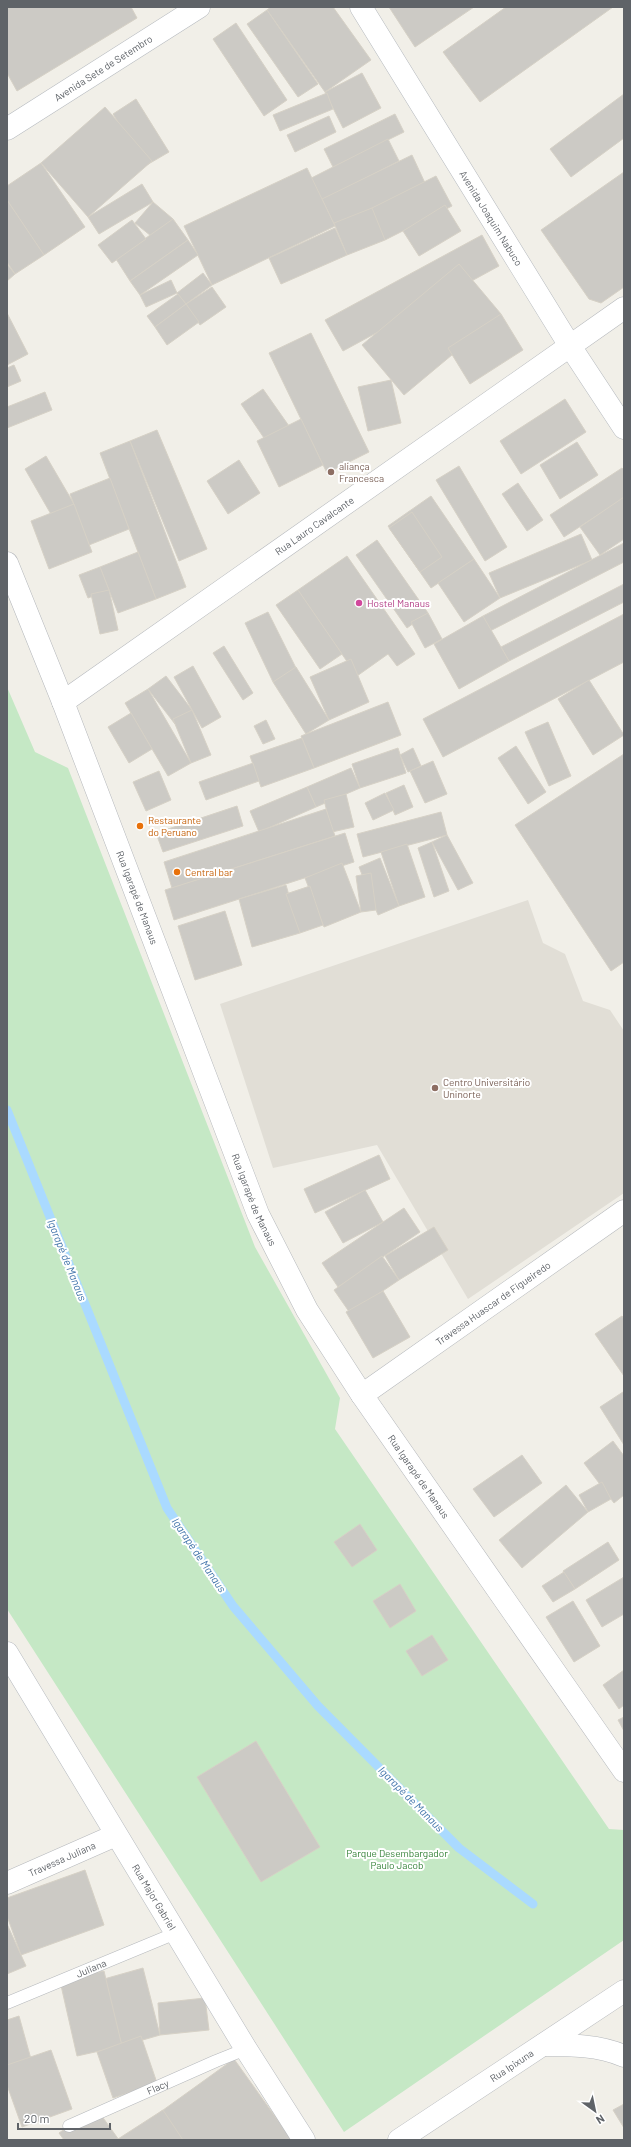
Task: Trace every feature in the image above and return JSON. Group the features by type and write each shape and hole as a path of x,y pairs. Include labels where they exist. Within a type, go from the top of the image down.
{"street":[{"name":"Avenida Sete de Setembro","path":"7,129 199,7"},
{"name":"Avenida Joaquim Nabuco","path":"360,7 570,346 624,428"},
{"name":"Rua Lauro Cavalcante","path":"62,702 624,308"},
{"name":"Rua Igarapé de Manaus","path":"7,563 62,702 258,1214 306,1310 362,1395 624,1771"},
{"name":"Travessa Huascar de Figueiredo","path":"362,1395 624,1211"},
{"name":"Rua Major Gabriel","path":"7,1653 246,2049 304,2140"},
{"name":"Travessa Juliana","path":"7,1883 116,1835"},
{"name":"Rua Ipixuna","path":"399,2140 624,1991"},
{"path":"543,2045 577,2045 616,2052 624,2056"}],"lane":[{"name":"Juliana","path":"7,2003 176,1933"},
{"name":"Flacy","path":"69,2126 246,2049"}],"shaded area":[{"name":"Centro Universitário Uninorte","path":"528,900 543,943 565,954 583,1001 610,1010 624,1031 624,1193 468,1299 377,1145 273,1168 220,1004"}],"green space":[{"name":"Parque Desembargador Paulo Jacob","path":"7,687 35,752 68,768 255,1247 340,1398 335,1429 609,1829 624,1830 624,1940 344,2132 7,1609"}],"building":[{"path":"7,7 131,7 137,18 17,91 7,73"},
{"path":"271,7 333,7 371,60 325,92 267,10"},
{"path":"389,7 474,7 415,47"},
{"path":"506,7 613,7 480,102 443,52"},
{"path":"267,10 318,84 298,97 247,24"},
{"path":"236,23 287,100 264,116 213,39"},
{"path":"362,73 381,108 343,128 325,92"},
{"path":"327,93 333,109 280,131 273,115"},
{"path":"624,94 624,138 571,177 550,149"},
{"path":"136,99 169,152 145,166 113,114"},
{"path":"105,107 152,161 88,217 41,163"},
{"path":"395,114 404,132 333,167 324,149"},
{"path":"329,116 336,132 295,152 287,135"},
{"path":"388,139 399,161 290,216 280,194"},
{"path":"412,155 425,183 335,226 322,199"},
{"path":"41,163 85,227 44,255 7,200 7,186"},
{"path":"307,168 335,226 212,285 184,226"},
{"path":"624,172 624,287 601,303 589,299 541,230"},
{"path":"436,176 452,206 385,240 370,209"},
{"path":"142,184 153,202 99,234 88,217"},
{"path":"7,200 44,255 15,274 7,262"},
{"path":"153,202 173,219 156,240 135,223"},
{"path":"445,205 461,231 419,256 403,231"},
{"path":"372,208 385,240 347,255 334,223"},
{"path":"173,219 188,240 130,281 116,259"},
{"path":"132,220 146,239 112,263 98,245"},
{"path":"335,228 347,255 281,284 269,258"},
{"path":"482,235 499,266 343,351 325,320"},
{"path":"188,240 198,255 140,295 130,281"},
{"path":"7,264 15,274 7,281"},
{"path":"459,264 501,314 404,395 362,345"},
{"path":"203,273 212,285 186,304 177,293"},
{"path":"171,280 177,293 146,307 140,295"},
{"path":"212,287 226,307 200,325 186,304"},
{"path":"178,294 186,304 155,327 147,316"},
{"path":"186,304 199,322 167,345 155,327"},
{"path":"7,313 28,354 7,365"},
{"path":"501,314 523,350 470,384 448,348"},
{"path":"311,333 369,452 327,473 269,353"},
{"path":"14,365 21,381 7,387 7,368"},
{"path":"391,380 401,423 368,431 358,387"},
{"path":"263,389 289,426 266,441 241,404"},
{"path":"45,392 52,410 7,428 7,407"},
{"path":"565,399 586,432 521,474 500,441"},
{"path":"301,419 323,465 279,487 257,441"},
{"path":"157,430 207,549 179,561 130,441"},
{"path":"130,441 186,587 156,599 100,453"},
{"path":"577,442 598,475 560,499 540,465"},
{"path":"46,456 74,504 52,516 25,469"},
{"path":"239,460 260,493 228,514 207,481"},
{"path":"459,466 507,547 485,561 436,480"},
{"path":"622,468 624,470 624,498 564,537 550,515"},
{"path":"110,478 129,529 89,545 70,494"},
{"path":"518,483 543,520 527,531 502,494"},
{"path":"431,496 474,559 431,588 388,526"},
{"path":"624,497 624,539 600,555 580,527"},
{"path":"74,504 92,552 49,569 31,521"},
{"path":"412,512 442,557 420,572 389,528"},
{"path":"581,534 592,560 500,598 489,573"},
{"path":"377,540 428,613 407,628 356,555"},
{"path":"624,543 624,562 490,631 483,616"},
{"path":"138,552 156,599 118,613 100,567"},
{"path":"347,556 415,654 397,666 388,654 357,676 298,590"},
{"path":"474,559 500,598 464,622 438,583"},
{"path":"100,567 109,590 88,598 79,575"},
{"path":"624,584 624,602 509,661 501,647"},
{"path":"109,590 118,630 100,634 91,594"},
{"path":"298,590 342,654 320,669 276,605"},
{"path":"268,612 297,670 273,682 245,623"},
{"path":"428,613 442,639 425,648 411,622"},
{"path":"624,614 624,662 443,757 423,719"},
{"path":"483,616 509,661 459,689 434,644"},
{"path":"224,646 253,693 243,700 213,653"},
{"path":"351,659 369,702 329,720 310,677"},
{"path":"193,666 221,717 202,728 174,677"},
{"path":"296,667 329,720 306,734 273,682"},
{"path":"166,676 192,710 175,724 148,689"},
{"path":"589,680 624,735 593,755 558,699"},
{"path":"148,689 191,763 168,776 125,703"},
{"path":"388,702 401,735 314,768 301,736"},
{"path":"192,710 211,755 191,763 173,719"},
{"path":"131,713 152,749 129,763 108,727"},
{"path":"266,720 275,739 263,744 254,726"},
{"path":"548,722 571,776 549,786 525,732"},
{"path":"302,738 314,768 261,787 250,756"},
{"path":"516,746 546,792 528,804 498,758"},
{"path":"398,748 406,773 360,788 352,764"},
{"path":"413,748 421,766 408,772 400,755"},
{"path":"624,754 624,962 611,971 515,825"},
{"path":"433,761 447,794 425,803 410,771"},
{"path":"253,763 259,781 206,800 199,782"},
{"path":"351,768 360,788 316,807 307,787"},
{"path":"159,771 171,800 146,811 133,782"},
{"path":"404,785 413,807 395,815 386,793"},
{"path":"307,787 316,807 259,832 250,811"},
{"path":"385,793 394,810 373,820 365,803"},
{"path":"346,794 354,827 332,832 324,800"},
{"path":"237,806 243,826 163,852 156,833"},
{"path":"326,809 335,836 172,888 164,862"},
{"path":"441,812 447,835 363,857 357,834"},
{"path":"345,833 354,862 174,920 165,890"},
{"path":"447,835 473,883 458,890 432,842"},
{"path":"432,842 449,891 434,897 418,848"},
{"path":"407,844 425,897 399,906 381,852"},
{"path":"380,858 399,906 378,915 359,867"},
{"path":"342,863 361,912 324,927 305,878"},
{"path":"371,873 376,910 361,912 356,876"},
{"path":"286,885 300,933 252,947 239,899"},
{"path":"310,886 323,925 300,933 286,894"},
{"path":"225,911 242,965 195,980 178,926"},
{"path":"379,1155 390,1179 315,1213 304,1189"},
{"path":"365,1190 383,1222 343,1243 325,1212"},
{"path":"404,1208 420,1232 338,1287 322,1263"},
{"path":"434,1227 448,1250 399,1280 385,1256"},
{"path":"382,1256 399,1280 350,1313 334,1290"},
{"path":"383,1291 410,1337 373,1358 346,1312"},
{"path":"622,1316 624,1319 624,1376 595,1334"},
{"path":"623,1392 624,1394 624,1445 600,1407"},
{"path":"613,1441 624,1456 624,1495 614,1503 584,1463"},
{"path":"522,1455 542,1483 494,1517 473,1489"},
{"path":"602,1482 611,1499 588,1512 579,1495"},
{"path":"566,1485 588,1512 522,1568 499,1540"},
{"path":"360,1524 377,1550 352,1567 334,1542"},
{"path":"608,1542 619,1560 575,1589 563,1571"},
{"path":"564,1572 575,1589 553,1602 542,1586"},
{"path":"624,1577 624,1614 602,1627 586,1600"},
{"path":"400,1584 416,1611 390,1628 373,1601"},
{"path":"573,1601 600,1646 574,1662 546,1617"},
{"path":"432,1635 448,1660 422,1676 406,1651"},
{"path":"624,1670 624,1705 619,1709 603,1685"},
{"path":"624,1717 624,1731 618,1720"},
{"path":"256,1741 320,1847 261,1882 197,1777"},
{"path":"85,1870 104,1925 21,1955 7,1916 7,1898"},
{"path":"7,1924 26,1966 7,1974"},
{"path":"143,1968 160,2035 122,2046 104,1979"},
{"path":"104,1971 122,2046 77,2056 60,1981"},
{"path":"205,1998 209,2030 160,2035 158,2003"},
{"path":"19,2016 31,2059 7,2066 7,2020"},
{"path":"141,2036 157,2083 113,2098 97,2052"},
{"path":"51,2050 72,2109 22,2127 7,2085 7,2065"},
{"path":"234,2059 292,2140 178,2140 159,2113"},
{"path":"624,2104 624,2128 613,2110"},
{"path":"96,2108 119,2140 64,2140 59,2133"},
{"path":"163,2110 183,2140 118,2139"}],"waterway":[{"name":"Igarapé de Manaus","path":"7,1110 167,1508 233,1606 318,1706 459,1848 533,1904"}],"place":[{"name":"aliança Francesca","path":"331,472"},
{"name":"Hostel Manaus","path":"359,603"},
{"name":"Restaurante do Peruano","path":"140,826"},
{"name":"Central bar","path":"177,872"},
{"name":"Centro Universitário Uninorte","path":"435,1088"}]}
